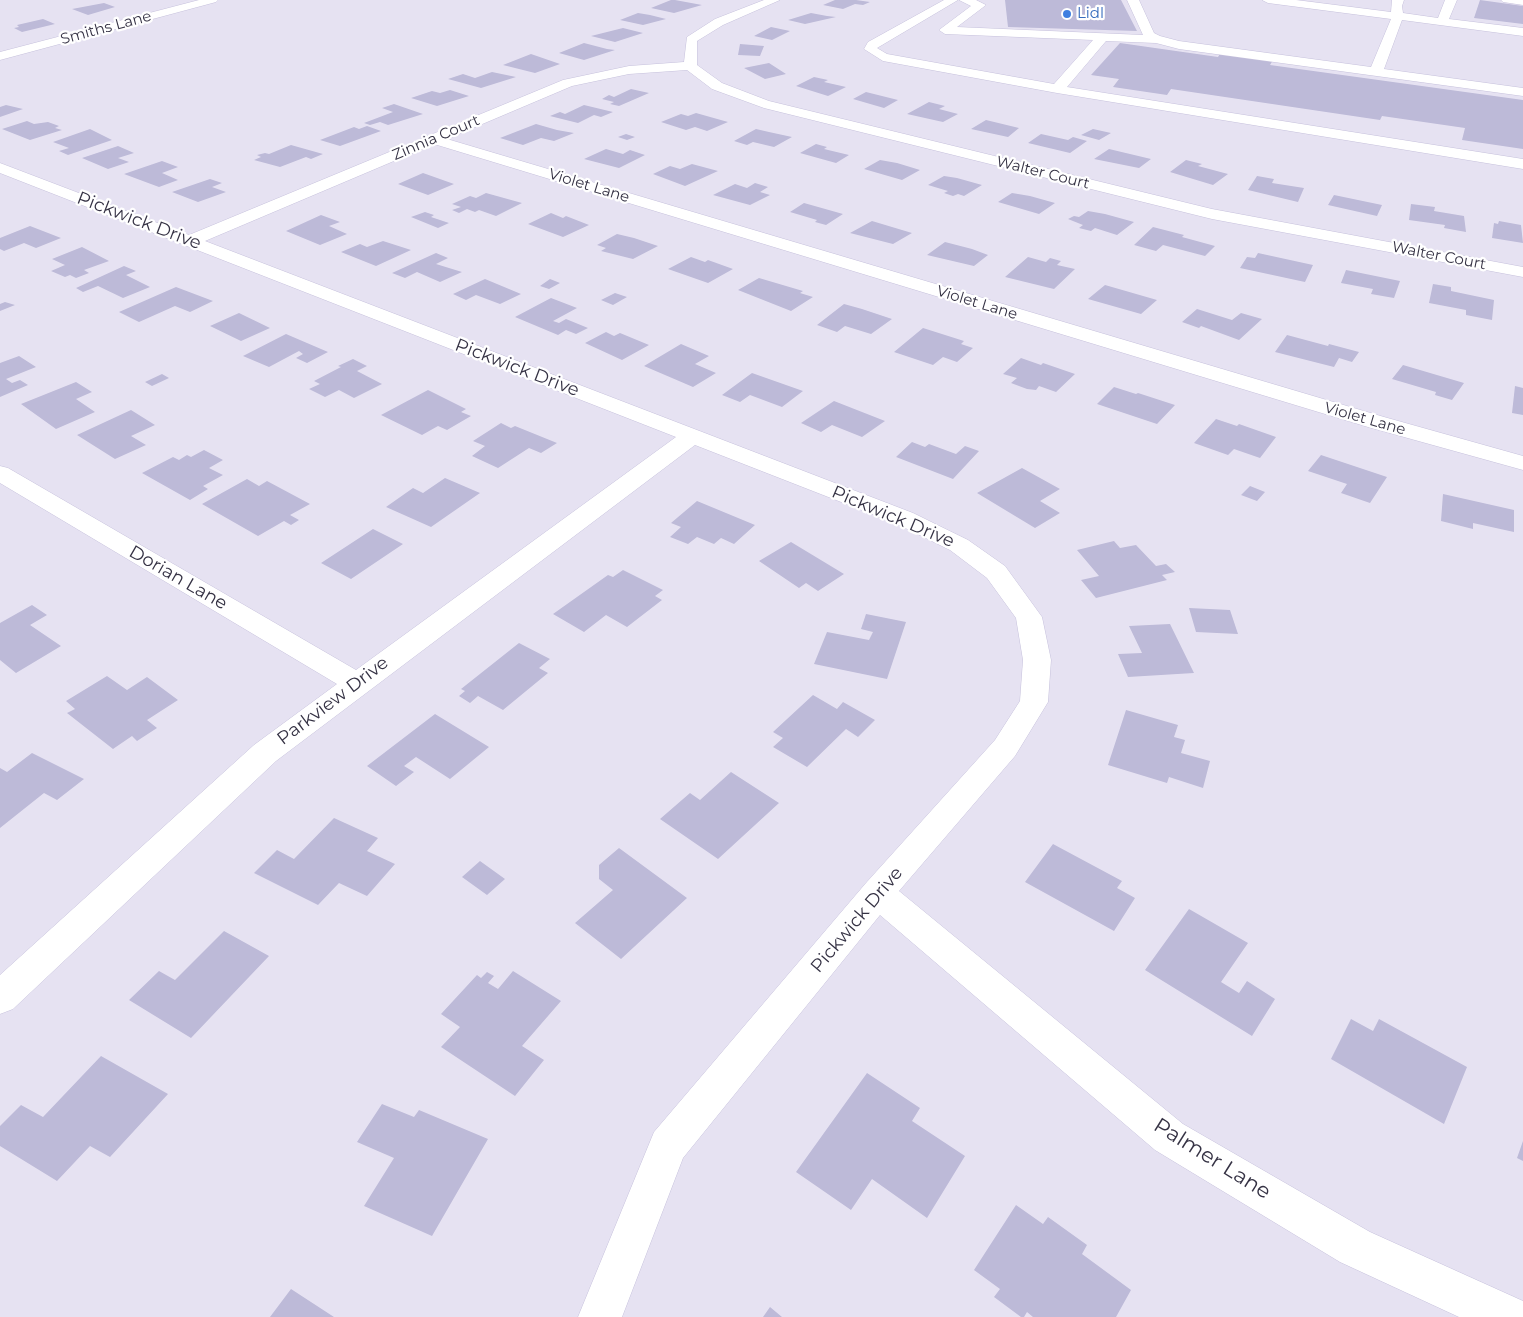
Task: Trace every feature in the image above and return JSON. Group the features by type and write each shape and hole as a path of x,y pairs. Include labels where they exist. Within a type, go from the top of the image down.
{"street":[{"name":"Smiths Lane","path":"0,56 212,0"},
{"path":"690,66 692,40 719,22 774,0"},
{"path":"952,0 872,45 870,49 883,57 1057,89 1523,164"},
{"path":"965,0 980,5 945,30 1156,39 1179,45 1523,92"},
{"path":"1133,0 1149,35 1156,39"},
{"path":"1268,0 1358,3 1398,16 1523,32"},
{"path":"1376,72 1398,16 1396,6 1398,0"},
{"path":"1442,22 1451,0"},
{"path":"1507,0 1523,2"},
{"path":"1057,89 1102,38"},
{"name":"Zinnia Court","path":"190,241 568,83 630,70 690,66"},
{"name":"Walter Court","path":"690,66 717,86 764,104 1212,214 1523,272"},
{"name":"Violet Lane","path":"432,139 1376,422 1523,463"},
{"name":"Pickwick Drive","path":"0,168 904,518 959,545 996,572 1029,617 1037,660 1034,702 1005,748 878,893 668,1146 600,1317"},
{"name":"Parkview Drive","path":"0,998 266,753 357,683 692,436"},
{"name":"Dorian Lane","path":"0,473 357,683"},
{"name":"Palmer Lane","path":"878,893 1169,1137 1355,1247 1508,1317"}],"building":[{"path":"671,0 702,5 674,13 651,8"},
{"path":"835,0 870,2 863,5 855,4 843,9 823,5"},
{"name":"Lidl","path":"1005,0 1121,0 1137,31 1008,27"},
{"path":"1480,0 1523,6 1523,24 1474,18"},
{"path":"104,3 115,7 88,15 72,9"},
{"path":"638,13 666,19 643,25 620,20"},
{"path":"811,13 836,17 805,24 788,20"},
{"path":"43,19 55,24 22,32 14,28 19,27 17,25"},
{"path":"771,27 790,31 772,40 754,36"},
{"path":"623,28 643,33 615,42 591,36"},
{"path":"584,43 615,50 584,60 559,53"},
{"path":"1120,43 1218,57 1221,52 1273,60 1270,65 1523,100 1523,149 1462,140 1465,128 1382,116 1380,120 1171,89 1167,95 1113,87 1119,79 1091,75"},
{"path":"740,44 764,46 760,56 738,55"},
{"path":"531,54 560,64 535,73 503,65"},
{"path":"769,63 786,74 765,79 744,68"},
{"path":"492,72 516,77 481,88 448,79 463,74 475,78"},
{"path":"814,77 828,80 824,82 846,87 828,96 796,86"},
{"path":"631,89 649,93 619,106 610,104 614,102 602,99 609,95 614,97"},
{"path":"450,90 469,96 437,106 411,98 432,91 440,93"},
{"path":"866,92 898,100 884,108 853,99"},
{"path":"929,102 945,106 939,109 958,114 943,122 907,114"},
{"path":"394,104 423,114 388,125 380,122 370,125 364,123 393,112 382,108"},
{"path":"6,105 23,109 0,117 0,107"},
{"path":"584,105 613,112 601,117 594,115 578,123 550,116 560,112 565,114"},
{"path":"696,113 728,122 707,131 695,127 686,130 661,122 681,114 688,116"},
{"path":"986,120 1019,128 1008,137 971,129"},
{"path":"27,121 34,124 48,122 59,126 55,128 62,130 30,140 2,129"},
{"path":"536,124 574,133 554,141 541,138 523,145 500,138"},
{"path":"367,126 381,131 340,146 320,140 354,127 359,129"},
{"path":"90,129 112,140 68,155 59,151 69,148 53,142"},
{"path":"756,129 792,137 774,147 753,142 747,145 734,141"},
{"path":"1093,129 1111,133 1099,140 1081,135"},
{"path":"626,134 635,137 627,140 618,137"},
{"path":"1041,134 1068,140 1073,137 1087,141 1070,153 1028,143"},
{"path":"816,144 827,147 824,149 849,155 836,163 800,153"},
{"path":"291,145 323,154 311,159 306,157 280,167 254,160 261,157 257,155 269,154"},
{"path":"118,146 134,153 118,158 129,162 108,169 82,158"},
{"path":"606,149 623,154 630,150 645,155 619,168 584,159"},
{"path":"1109,149 1151,159 1139,168 1094,159"},
{"path":"880,160 920,170 902,180 864,169"},
{"path":"1186,160 1202,164 1198,166 1228,174 1213,185 1170,172"},
{"path":"162,161 178,167 162,173 178,180 159,187 124,174"},
{"path":"692,164 718,171 685,186 653,174 670,166 680,169"},
{"path":"423,173 454,184 428,195 398,184"},
{"path":"944,176 982,185 964,196 958,194 953,196 944,193 948,191 928,185"},
{"path":"1257,176 1274,179 1272,183 1304,188 1298,202 1248,190"},
{"path":"210,179 222,183 212,187 226,192 198,202 172,192"},
{"path":"755,183 768,187 760,192 770,195 750,205 713,195 735,184 747,188"},
{"path":"486,193 522,203 496,216 479,210 475,212 467,209 459,213 452,210 461,207 452,204 470,196 476,198"},
{"path":"1012,193 1055,203 1039,214 998,202"},
{"path":"1334,195 1382,205 1377,216 1328,205"},
{"path":"804,203 843,214 826,225 815,222 817,220 790,212"},
{"path":"1411,204 1435,207 1434,211 1464,216 1466,232 1444,228 1445,225 1409,220"},
{"path":"1088,211 1134,222 1117,235 1095,228 1091,231 1079,228 1083,225 1068,219 1074,216 1079,217"},
{"path":"425,212 434,215 431,217 449,223 438,228 411,217"},
{"path":"551,213 563,218 566,216 589,225 563,237 528,224"},
{"path":"321,215 340,222 329,226 347,234 320,245 286,231"},
{"path":"872,221 912,233 893,244 850,233"},
{"path":"1499,221 1521,225 1523,243 1492,238 1494,223 1498,224"},
{"path":"30,226 61,238 36,248 24,243 4,251 0,249 0,238"},
{"path":"1153,227 1215,246 1205,256 1163,245 1156,251 1134,245"},
{"path":"617,234 658,246 633,259 601,251 606,248 597,245"},
{"path":"383,241 411,250 376,266 341,252 360,244 367,247"},
{"path":"945,242 988,255 974,266 927,255"},
{"path":"82,247 109,261 84,270 89,273 76,278 70,275 65,277 51,271 65,265 52,259"},
{"path":"436,253 448,258 436,264 462,272 440,282 417,272 405,278 392,273"},
{"path":"1258,253 1313,265 1305,282 1240,268 1247,257 1255,258"},
{"path":"691,257 705,262 708,260 733,269 708,283 668,269"},
{"path":"1028,257 1046,262 1050,258 1061,261 1057,265 1075,269 1054,289 1005,277"},
{"path":"124,266 136,271 126,275 150,287 123,298 98,286 83,292 76,288"},
{"path":"1346,270 1400,281 1394,298 1371,294 1373,289 1341,283"},
{"path":"759,278 803,291 800,293 813,297 791,311 738,290"},
{"path":"485,279 521,294 500,304 476,295 466,300 453,294"},
{"path":"550,279 560,283 549,289 540,286"},
{"path":"1433,284 1451,287 1451,291 1494,300 1492,320 1466,315 1466,310 1429,303"},
{"path":"1105,285 1157,300 1141,314 1088,299"},
{"path":"176,287 213,301 190,312 175,306 139,322 119,312"},
{"path":"615,293 627,297 613,305 601,300"},
{"path":"551,298 577,308 553,321 559,323 566,319 588,328 576,334 566,330 558,335 515,317"},
{"path":"5,302 15,305 0,311 0,304"},
{"path":"844,304 892,319 871,334 845,326 837,332 817,325"},
{"path":"1197,309 1232,320 1241,313 1262,319 1239,340 1201,326 1199,328 1182,322"},
{"path":"239,313 270,328 241,341 210,326"},
{"path":"923,328 964,341 961,344 973,348 957,362 943,357 933,365 894,352"},
{"path":"606,332 614,336 620,333 649,345 622,360 585,343"},
{"path":"286,334 328,352 307,363 296,358 303,354 299,351 269,367 243,356"},
{"path":"1287,335 1359,352 1352,362 1339,358 1334,367 1275,352"},
{"path":"681,344 709,356 695,364 716,373 693,387 644,366"},
{"path":"19,356 36,367 6,379 12,383 20,380 28,385 0,397 0,363"},
{"path":"1021,358 1075,374 1056,392 1039,386 1036,390 1027,389 1011,383 1017,378 1003,374"},
{"path":"353,359 367,366 357,371 382,384 354,398 339,390 325,397 309,389 320,384 314,381"},
{"path":"1403,365 1464,383 1452,400 1435,395 1436,392 1392,379"},
{"path":"752,373 803,391 782,407 750,395 740,402 722,395"},
{"path":"162,374 169,378 152,386 145,382"},
{"path":"76,382 92,392 76,399 95,412 56,429 21,404"},
{"path":"1515,386 1523,388 1523,415 1512,413"},
{"path":"1114,387 1175,405 1157,424 1097,404"},
{"path":"428,390 466,409 461,412 471,416 447,430 438,426 422,435 381,415"},
{"path":"834,401 885,421 862,437 832,425 821,432 801,423"},
{"path":"131,410 155,425 131,436 146,445 115,459 77,435"},
{"path":"1216,419 1237,426 1239,424 1276,437 1260,458 1234,449 1228,455 1194,443"},
{"path":"501,423 511,428 515,426 557,443 541,453 529,448 498,468 472,456 485,446 473,441"},
{"path":"912,442 925,447 929,444 956,454 965,446 979,451 953,479 896,457"},
{"path":"204,450 223,460 209,468 223,475 203,486 208,489 190,500 142,473 173,457 179,460 187,455 191,457"},
{"path":"1321,455 1387,477 1370,503 1341,493 1347,484 1308,471"},
{"path":"1022,468 1060,489 1040,501 1060,513 1035,528 977,493"},
{"path":"445,478 480,493 431,527 386,507 413,488 423,493"},
{"path":"247,479 259,486 267,481 310,504 290,515 299,520 291,525 284,521 258,536 202,504"},
{"path":"1250,486 1265,492 1257,501 1241,495"},
{"path":"1443,494 1514,510 1514,532 1473,523 1473,529 1441,521"},
{"path":"697,501 755,525 734,544 721,538 714,544 697,537 688,544 670,537 681,527 671,523"},
{"path":"373,529 403,544 351,579 321,563"},
{"path":"1114,541 1120,548 1136,545 1156,566 1166,564 1175,572 1162,575 1167,580 1096,598 1081,580 1099,576 1077,550"},
{"path":"791,542 844,574 818,591 806,583 799,588 759,561"},
{"path":"623,570 663,590 655,596 662,600 627,627 606,615 584,632 553,614 608,575 613,577"},
{"path":"32,605 47,615 30,625 61,646 16,673 0,660 0,623"},
{"path":"1189,608 1230,610 1238,634 1196,632"},
{"path":"866,614 906,622 887,679 814,664 827,632 869,640 873,632 861,629"},
{"path":"1170,624 1194,673 1128,677 1118,654 1142,653 1129,626"},
{"path":"519,643 550,659 539,668 548,673 503,710 478,696 470,703 459,696 465,691 461,689"},
{"path":"107,676 127,690 147,677 178,700 147,720 157,728 137,741 132,736 113,749 67,713 75,709 66,701"},
{"path":"813,695 837,709 843,702 875,720 858,737 846,729 807,767 773,747 783,738 773,732"},
{"path":"1126,710 1178,725 1174,737 1185,740 1181,753 1210,761 1203,788 1169,777 1167,783 1108,765"},
{"path":"435,714 489,747 450,779 416,757 404,766 414,772 396,786 367,766"},
{"path":"32,753 84,779 57,800 44,793 0,828 0,768 7,772"},
{"path":"731,772 779,803 718,859 660,819 690,793 700,800"},
{"path":"334,818 378,838 367,851 395,864 367,896 339,883 318,905 254,873 277,850 294,859"},
{"path":"1053,844 1122,881 1117,888 1135,898 1114,931 1025,882"},
{"path":"619,848 687,898 621,959 575,923 613,890 599,879 599,865"},
{"path":"480,861 505,879 487,895 462,877"},
{"path":"1189,909 1248,943 1221,982 1239,993 1247,981 1275,999 1252,1036 1145,970"},
{"path":"224,931 269,956 191,1038 129,1000 159,971 175,980"},
{"path":"513,971 561,1001 522,1046 544,1060 515,1096 441,1047 460,1027 441,1014 477,975 481,978 487,972 494,976 488,983 498,989"},
{"path":"1351,1019 1373,1031 1379,1019 1467,1067 1444,1124 1331,1059"},
{"path":"101,1056 168,1094 110,1157 90,1146 57,1181 0,1146 0,1126 21,1105 43,1117"},
{"path":"867,1073 920,1108 912,1121 965,1156 927,1218 872,1179 851,1210 796,1172"},
{"path":"382,1104 414,1117 419,1110 488,1139 432,1236 364,1206 394,1158 357,1142"},
{"path":"1523,1141 1523,1161 1517,1158"},
{"path":"1016,1205 1043,1224 1048,1217 1087,1245 1082,1254 1131,1290 1116,1317 1033,1317 1027,1312 1024,1317 1021,1317 994,1297 1000,1289 974,1270"},
{"path":"291,1289 334,1317 270,1317"},
{"path":"770,1307 782,1317 763,1317"}],"place":[{"name":"Lidl","path":"1067,14"}]}
